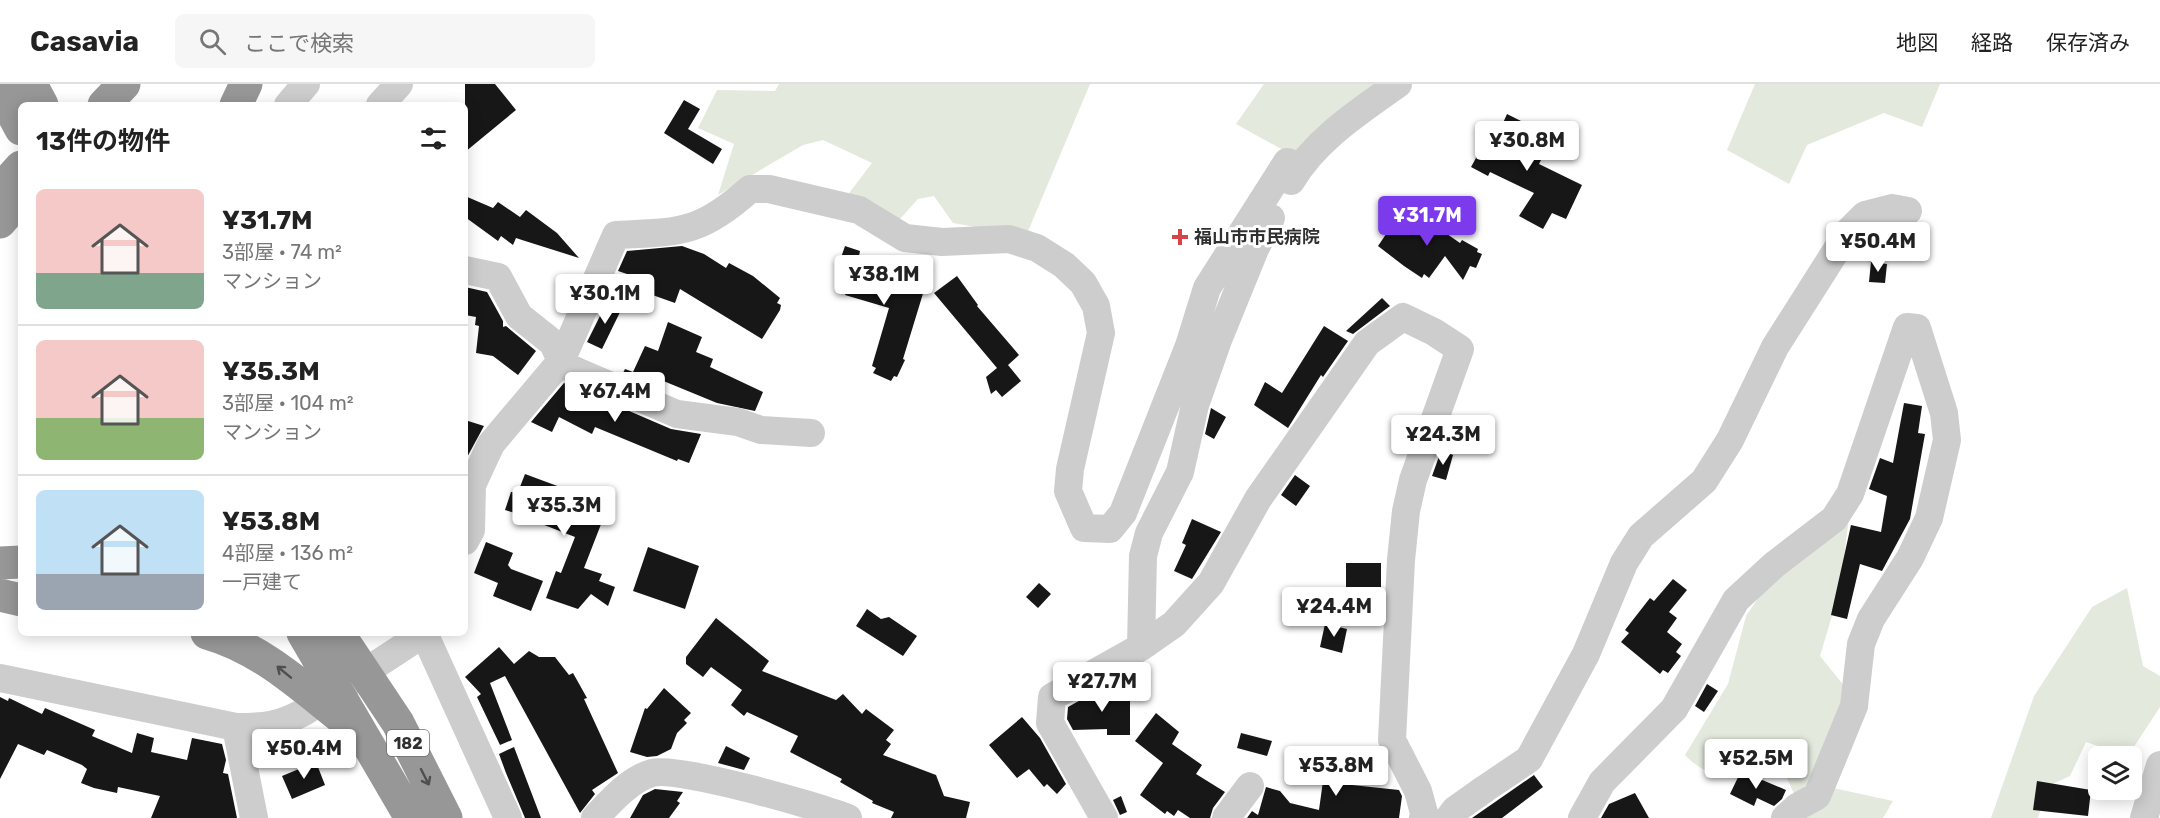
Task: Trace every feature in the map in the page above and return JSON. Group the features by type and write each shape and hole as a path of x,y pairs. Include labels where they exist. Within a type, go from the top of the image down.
{"highway":[{"path":"31,84 40,102"},
{"path":"237,102 246,84"},
{"path":"0,91 18,124"},
{"path":"86,102 109,93"},
{"path":"7,202 18,174"},
{"path":"0,563 18,562"},
{"path":"0,595 18,599"},
{"path":"214,636 248,650 278,667 353,671"},
{"name":"182","path":"307,636 353,671 398,723 446,818"},
{"name":"182","path":"339,636 353,671 363,735 411,818"}],"street":[{"path":"291,102 306,84"},
{"path":"383,102 399,84"},
{"path":"1141,647 1143,556 1149,533 1180,472 1195,405 1242,279 1260,239 1300,166 1330,134 1398,84"},
{"path":"468,536 471,530 472,485 491,444 561,361 616,236 680,232 705,223 727,210 750,189 769,189 859,210 905,238 942,242 1009,239 1037,248 1064,265 1083,283 1096,306 1101,333 1076,439 1068,491 1084,528 1110,529 1123,513 1189,346 1207,288 1287,162 1300,166"},
{"path":"1449,818 1478,793 1529,759 1586,654 1630,554 1641,536 1704,481 1730,440 1775,346 1848,232 1865,215 1892,208 1908,211"},
{"path":"468,271 498,277 519,316 553,343 561,361 574,370 677,414 738,422 761,430 811,433"},
{"path":"1104,818 1050,723 1049,711 1052,698 1141,647 1174,624 1212,583 1258,499 1367,343 1403,317 1434,332 1460,349 1413,480 1406,511 1392,740 1418,791 1424,813 1423,818"},
{"path":"1582,818 1602,782 1674,709 1736,600 1774,565 1834,519 1850,494 1906,327 1917,328 1944,413 1947,440 1929,518 1910,558 1871,619 1861,644 1854,706 1817,796 1785,818"},
{"path":"0,678 236,726 266,728 285,722 353,671 418,636"},
{"path":"425,636 508,818"},
{"path":"236,726 254,818"},
{"path":"2144,818 2160,765"},
{"path":"595,818 638,777 655,772 677,773 778,797 848,818"},
{"path":"1226,818 1250,786"}],"shaded area":[{"path":"779,84 1090,84 1026,236 953,223 934,196 918,199 899,220 847,196 872,163 823,140 803,145 718,195 734,144 698,128 717,90 775,91"},
{"path":"1264,84 1379,84 1292,155 1236,124"},
{"path":"1755,84 1940,84 1922,127 1884,113 1807,145 1789,184 1727,150"},
{"path":"1849,517 1840,589 1820,656 1845,687 1837,728 1812,792 1797,800 1786,776 1732,777 1707,771 1696,765 1685,755 1728,684 1746,616 1778,569"},
{"path":"2127,588 2143,666 2160,676 2160,707 2135,746 2098,746 2086,742 2070,776 2048,786 2038,818 1991,818 2034,696 2092,607"},
{"path":"1833,788 1893,801 1883,818 1796,818"}],"building":[{"path":"465,84 495,84 516,110 468,150 468,102 465,102"},
{"path":"684,100 700,109 688,129 722,149 713,164 664,133"},
{"path":"1507,114 1527,124 1524,131 1543,143 1537,151 1544,154 1539,164 1582,185 1566,219 1552,213 1543,229 1519,216 1534,193 1490,172 1488,176 1471,167 1492,129 1499,132"},
{"path":"468,197 493,208 498,202 520,217 526,210 557,233 579,258 516,238 513,245 501,236 498,241 468,219"},
{"path":"1401,212 1418,223 1418,214 1460,243 1462,240 1478,249 1477,252 1482,254 1476,268 1470,266 1463,280 1445,256 1429,278 1424,274 1422,278 1404,266 1378,246"},
{"path":"682,246 704,254 726,268 729,263 753,276 780,298 777,303 781,305 780,310 762,339 680,289 675,303 644,292 648,281 618,271 627,251"},
{"path":"845,246 860,251 859,256 894,267 891,277 925,287 903,359 905,360 897,377 894,376 891,381 873,373 876,368 872,366 889,308 845,295 850,280 835,275"},
{"path":"1871,262 1887,264 1885,283 1869,282"},
{"path":"957,276 977,306 1019,355 1008,365 1021,381 1002,397 996,390 991,394 986,377 997,368 934,293"},
{"path":"468,288 487,292 503,321 503,327 506,326 536,351 518,375 493,356 476,353 479,326 475,325 476,317 468,316"},
{"path":"1382,298 1390,306 1353,334 1346,331"},
{"path":"608,300 622,308 602,349 587,342"},
{"path":"668,322 702,337 696,352 713,359 710,367 763,392 755,411 717,403 661,380 658,388 623,373 625,369 633,372 645,346 658,351"},
{"path":"1324,326 1348,341 1323,377 1321,375 1288,428 1254,405 1265,382 1282,393"},
{"path":"564,383 671,429 701,434 689,463 678,459 677,461 595,427 592,434 559,417 552,432 531,422"},
{"path":"1904,403 1922,406 1918,433 1925,434 1910,519 1882,571 1860,564 1847,619 1831,615 1851,525 1881,532 1887,496 1869,489 1880,458 1893,463"},
{"path":"1211,408 1226,417 1214,439 1205,434"},
{"path":"468,421 484,426 468,455"},
{"path":"1441,451 1453,455 1446,480 1432,476"},
{"path":"525,474 587,497 584,506 605,514 584,568 602,574 599,581 615,587 608,606 591,594 578,609 546,598 556,571 561,573 575,537 534,521 532,525 513,519 515,513 505,510 511,492 518,492"},
{"path":"1295,475 1310,486 1296,506 1281,495"},
{"path":"1192,519 1221,532 1192,579 1174,571 1186,545 1182,543"},
{"path":"486,542 513,553 508,565 511,569 543,581 531,611 493,596 498,583 474,573"},
{"path":"648,547 699,566 685,609 633,591"},
{"path":"1346,563 1381,563 1381,602 1346,602"},
{"path":"1673,579 1687,590 1669,612 1677,618 1667,632 1682,644 1676,652 1681,656 1668,673 1663,670 1660,674 1621,642 1629,633 1625,630 1650,598 1654,601"},
{"path":"1039,583 1051,594 1038,608 1026,597"},
{"path":"867,609 881,619 889,617 917,636 903,656 856,626"},
{"path":"716,618 769,661 762,671 836,700 843,694 862,714 866,709 894,730 886,740 891,744 883,755 936,775 944,796 970,802 966,818 891,818 894,812 872,803 873,801 840,782 842,779 790,752 798,736 747,712 744,716 731,705 742,690 711,667 703,677 686,664 686,657"},
{"path":"1325,624 1347,629 1342,653 1320,647"},
{"path":"499,647 514,664 529,651 539,657 555,657 569,675 573,673 587,698 584,699 618,773 592,790 595,794 580,813 505,676 490,683 512,740 500,745 477,697 481,694 465,677"},
{"path":"1707,684 1718,691 1704,712 1695,706"},
{"path":"664,688 691,713 684,720 687,723 677,733 671,749 657,756 647,757 630,752 645,708 647,709"},
{"path":"1095,692 1130,692 1130,735 1107,735 1107,729 1073,730 1067,719 1068,707"},
{"path":"0,697 8,701 9,698 42,714 45,708 95,730 92,736 132,753 137,733 154,738 151,752 187,760 192,738 222,744 226,760 223,773 228,774 237,818 151,818 160,796 118,787 117,793 94,788 81,783 87,769 82,765 47,750 44,755 18,744 0,779"},
{"path":"1156,713 1179,732 1172,744 1202,765 1196,774 1225,792 1213,808 1210,818 1190,818 1178,810 1174,816 1167,811 1165,814 1140,795 1163,763 1135,741"},
{"path":"1022,717 1040,738 1066,784 1057,794 1047,784 1044,787 1029,769 1017,778 989,745"},
{"path":"1241,733 1272,741 1267,756 1237,748"},
{"path":"726,746 750,758 744,770 718,763"},
{"path":"514,747 541,818 525,818 506,773 499,754"},
{"path":"1327,752 1350,755 1349,763 1355,764 1352,785 1399,790 1402,796 1399,818 1247,818 1252,811 1258,815 1266,787 1280,791 1290,803 1319,810"},
{"path":"316,762 325,785 292,799 282,776"},
{"path":"1741,771 1786,790 1782,799 1774,806 1757,798 1754,806 1730,794"},
{"path":"1534,775 1543,787 1502,818 1472,818"},
{"path":"2037,781 2088,790 2088,800 2090,800 2088,816 2033,810"},
{"path":"655,789 683,792 677,801 680,803 669,818 630,818 643,795"},
{"path":"1635,793 1649,818 1601,818 1609,804"},
{"path":"1121,796 1127,812 1120,815 1113,800"}],"place":[{"name":"福山市市民病院","path":"1180,237"}]}
